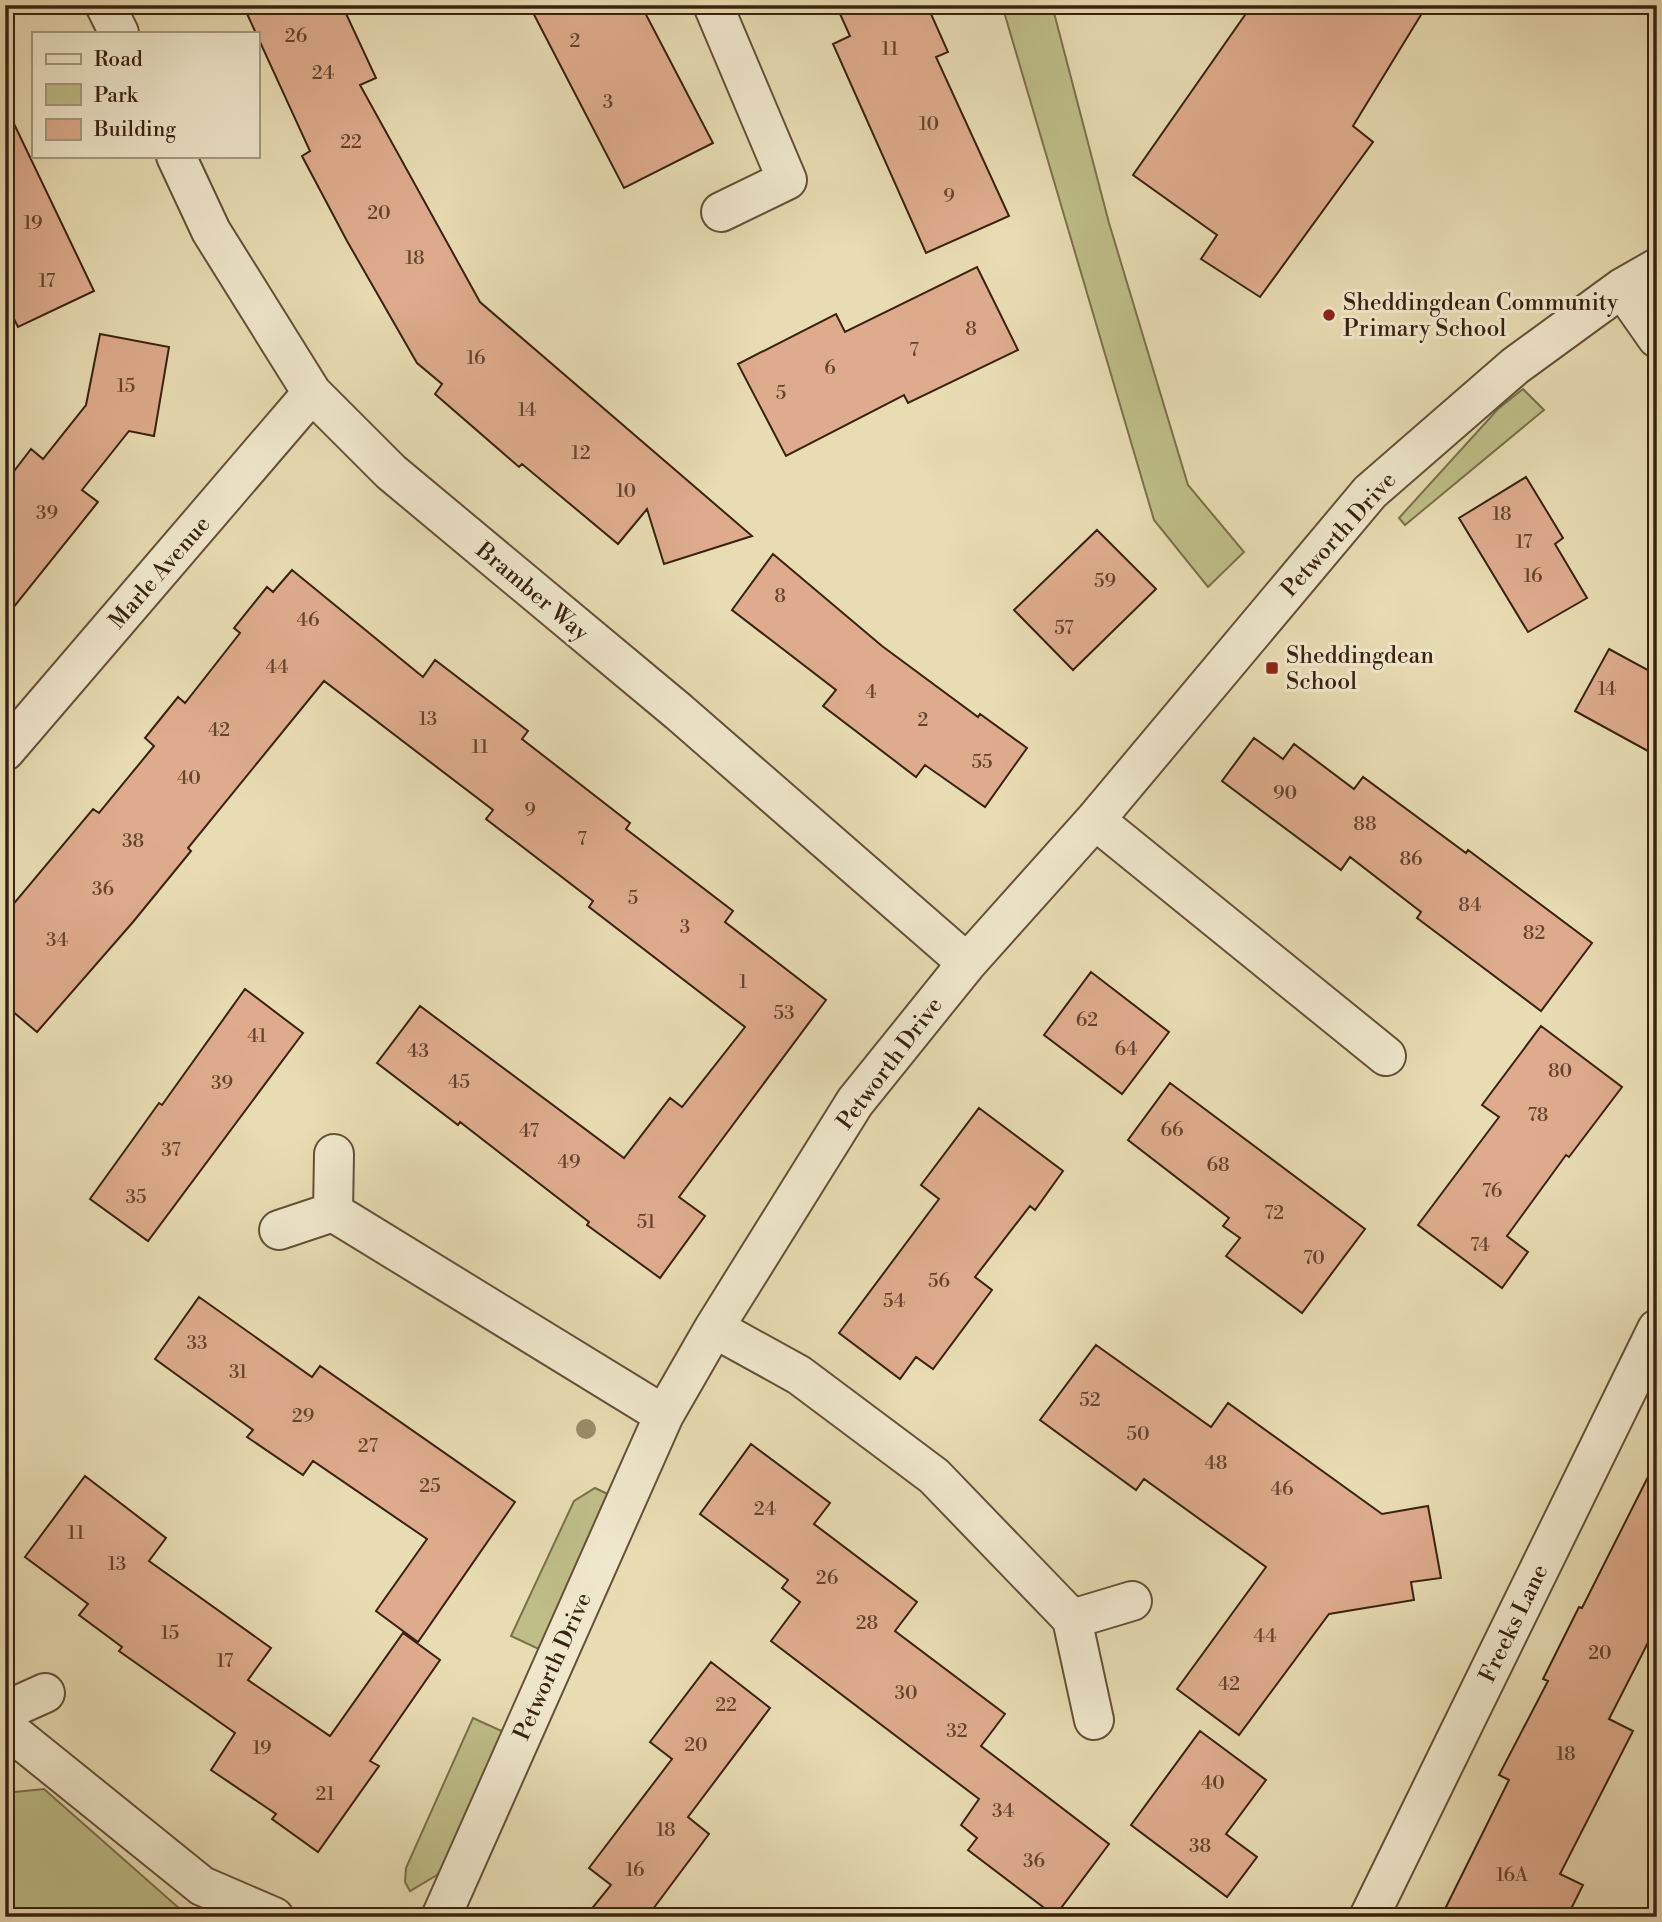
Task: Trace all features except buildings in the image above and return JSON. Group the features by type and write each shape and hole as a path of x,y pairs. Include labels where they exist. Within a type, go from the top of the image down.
{"street":[{"path":"106,5 119,32"},
{"path":"713,5 787,180 721,212"},
{"name":"Bramber Way","path":"177,158 211,231 312,393 391,472 679,712 967,963"},
{"name":"Petworth Drive","path":"441,1917 664,1415 714,1328 855,1102 967,963 1095,820 1370,492 1515,366 1622,288 1657,268"},
{"path":"1622,288 1657,338"},
{"name":"Marle Avenue","path":"5,751 312,393"},
{"path":"1095,820 1386,1056"},
{"path":"333,1212 334,1154"},
{"path":"279,1230 333,1212 664,1415"},
{"path":"714,1328 799,1375 934,1476 1072,1619 1094,1720"},
{"name":"Freeks Lane","path":"1369,1917 1657,1329"},
{"path":"1072,1619 1132,1601"},
{"path":"5,1711 45,1693"},
{"path":"5,1727 202,1886 274,1917"}],"green space":[{"path":"1002,5 1052,5 1109,223 1188,485 1244,552 1208,587 1154,520"},
{"path":"1523,389 1544,410 1405,525 1399,518 1498,409"},
{"path":"595,1488 616,1498 545,1652 511,1636 574,1501"},
{"path":"473,1718 506,1733 450,1861 437,1875 410,1891 405,1882 406,1868"},
{"path":"44,1789 189,1917 5,1917 5,1793"}],"place":[{"name":"Sheddingdean Community Primary School","path":"1329,315"},
{"name":"Sheddingdean School","path":"1272,668"}]}
